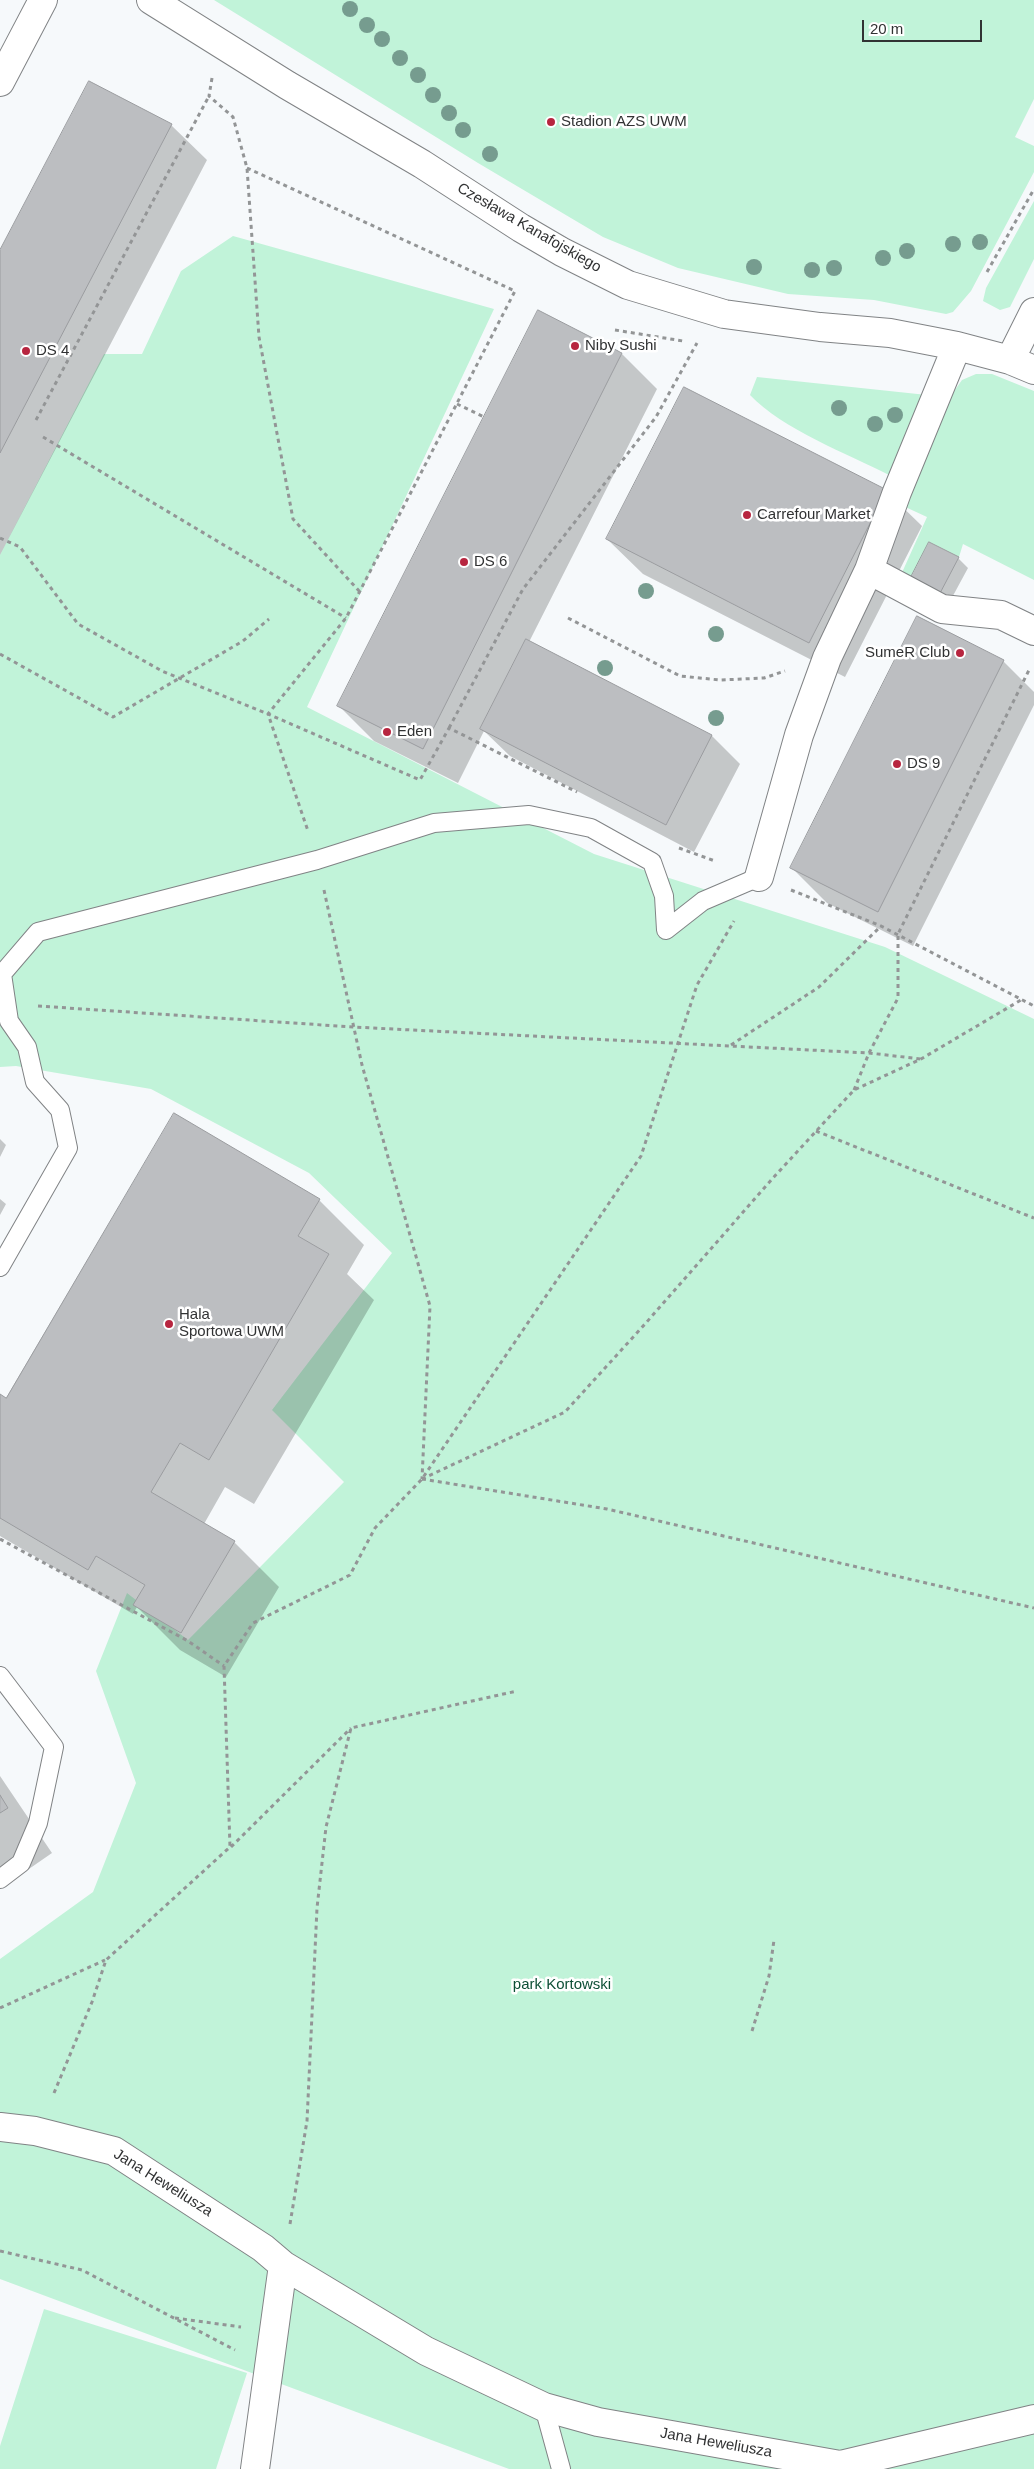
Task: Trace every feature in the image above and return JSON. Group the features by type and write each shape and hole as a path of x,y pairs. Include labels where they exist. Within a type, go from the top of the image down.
{"street":[{"path":"0,82 43,0"},
{"name":"Czesława Kanafojskiego","path":"152,0 422,164 521,228 562,252 628,285 724,314 820,327 890,333 957,346 1022,365"},
{"path":"1022,365 1034,312"},
{"path":"759,877 799,735 827,658 869,570 897,492 957,346"},
{"path":"869,570 942,609 1001,615 1034,631"},
{"name":"Jana Heweliusza","path":"0,2127 35,2131 114,2151 263,2248 283,2264 426,2351 544,2407 598,2422 840,2465 1014,2426 1034,2419"},
{"path":"254,2469 283,2264"}],"lane":[{"path":"0,1267 68,1148 60,1110 35,1082 27,1047 9,1021 6,1004 2,974 38,932 318,860 434,823 529,815 591,828 652,862 664,896 666,930 704,901 759,877"},
{"path":"0,1676 54,1747 38,1823 21,1862 0,1879"},
{"path":"544,2407 561,2469"}],"path":[{"path":"36,420 209,96 212,71"},
{"path":"209,96 233,118 247,168 259,337 293,519 360,592"},
{"path":"247,168 515,292 346,618 268,714"},
{"path":"987,272 1034,189"},
{"path":"0,538 20,547 78,624 162,671 268,714 420,780 523,589 656,418 698,343 614,330"},
{"path":"457,404 484,417"},
{"path":"43,437 346,618"},
{"path":"568,618 680,676 720,680 764,678 827,658"},
{"path":"0,654 113,717 243,641 269,619"},
{"path":"422,1479 565,1412 854,1090 869,1053 898,998 898,934 1030,668"},
{"path":"268,714 318,860 362,1065 430,1306 422,1479"},
{"path":"449,728 584,796"},
{"path":"673,846 759,877 881,926 1034,1006"},
{"path":"230,1847 224,1666 253,1623 350,1576 375,1528 422,1479 641,1156 697,985 759,877"},
{"path":"730,1046 819,987 881,926"},
{"path":"854,1090 921,1059 1021,1000"},
{"path":"6,1004 353,1027 869,1053 921,1059"},
{"path":"816,1131 1034,1218"},
{"path":"422,1479 607,1509 1034,1608"},
{"path":"0,1539 188,1640 224,1666"},
{"path":"0,2008 106,1960 230,1847 351,1728 517,1691"},
{"path":"283,2264 307,2121 317,1908 326,1827 351,1728"},
{"path":"752,2031 769,1976 774,1940"},
{"path":"54,2093 92,2002 106,1960"},
{"path":"0,2251 82,2270 235,2350 265,2394"},
{"path":"173,2318 273,2332"}],"green space":[{"path":"214,0 1034,0 1034,99 1015,137 1034,146 1034,172 971,291 953,312 946,314 874,300 788,294 678,268 603,237 478,163"},
{"path":"1034,201 1034,259 1010,307 1000,310 983,301 986,288"},
{"name":"park Kortowski","path":"233,236 494,309 307,707 594,854 885,947 1034,1019 1034,2469 509,2469 0,2279 0,1959 93,1892 136,1783 96,1671 127,1593 188,1640 344,1482 272,1410 392,1253 309,1173 151,1089 16,1066 0,1067 0,555 104,354 142,354 181,271"},
{"path":"976,374 992,374 1034,391 1034,580 963,544 959,557 929,542 909,581 900,577 927,517 901,505 950,397 962,380"},
{"path":"757,377 927,395 891,476 836,450 779,419 750,395"},
{"path":"44,2309 247,2373 216,2469 0,2469 0,2446"}],"building":[{"name":"DS 4","path":"89,81 172,124 0,453 0,250"},
{"name":"DS 6","path":"538,310 622,353 423,749 337,706"},
{"name":"Carrefour Market","path":"684,387 887,490 809,643 606,539"},
{"path":"929,542 959,557 938,597 909,581"},
{"name":"DS 9","path":"917,616 1004,660 878,912 790,868"},
{"path":"526,639 712,735 666,825 480,729"},
{"name":"Hala Sportowa UWM","path":"174,1113 320,1199 298,1236 329,1254 209,1460 180,1443 151,1492 235,1541 181,1633 133,1605 145,1585 96,1556 88,1570 0,1518 0,1394 6,1398"},
{"path":"0,1795 8,1808 0,1813"}],"place":[{"name":"Stadion AZS UWM","path":"551,122"},
{"name":"Niby Sushi","path":"575,346"},
{"name":"DS 4","path":"26,351"},
{"name":"Carrefour Market","path":"747,515"},
{"name":"DS 6","path":"464,562"},
{"name":"SumeR Club","path":"960,653"},
{"name":"Eden","path":"387,732"},
{"name":"DS 9","path":"897,764"},
{"name":"Hala Sportowa UWM","path":"169,1324"}]}
